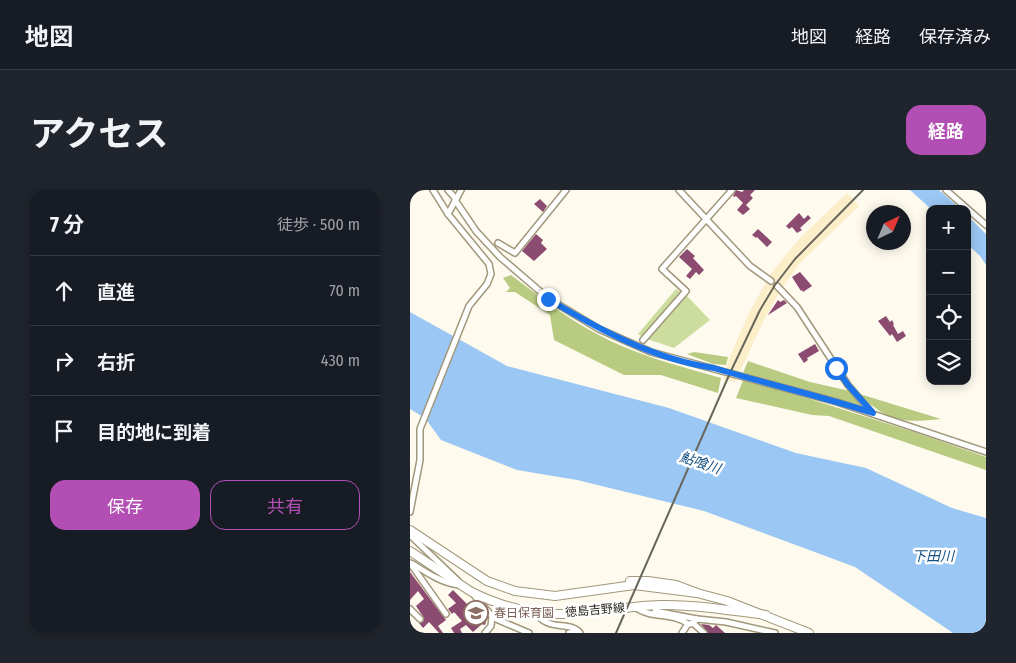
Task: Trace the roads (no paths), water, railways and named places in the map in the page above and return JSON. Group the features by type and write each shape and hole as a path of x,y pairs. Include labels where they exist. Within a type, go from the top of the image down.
{"main road":[{"name":"徳島吉野線","path":"410,530 472,572 503,587 528,594 544,596 571,595 621,582 642,580 669,584 727,601 809,633"},
{"name":"徳島吉野線","path":"410,550 470,591 496,602 534,612 569,613 680,605 766,615"}],"street":[{"path":"410,512 420,460 420,429 469,306 490,278 491,269 448,214 433,190"},
{"path":"448,190 476,231 500,257 548,299 599,329 651,352 837,402 986,452"},
{"path":"448,214 461,190"},
{"path":"498,243 516,253 566,190"},
{"path":"679,190 750,266 772,281"},
{"path":"643,340 686,291 662,268 732,190"},
{"path":"946,190 986,224"},
{"path":"777,286 797,307 848,385 873,413"},
{"path":"410,535 450,571 461,585"},
{"path":"446,614 410,563 439,579 461,585"},
{"path":"470,591 492,616 491,626 486,633"},
{"path":"635,607 647,613 693,622 726,622 775,633"},
{"path":"647,613 654,611 666,612 693,622 704,633"},
{"path":"411,612 420,619"},
{"path":"534,612 550,624 572,626 579,632"},
{"path":"496,619 529,633"},
{"path":"682,633 693,622"},
{"path":"569,633 579,632"}],"water":[{"path":"910,190 939,190 956,205 927,205"},
{"path":"971,219 986,234 986,265 971,248"},
{"name":"下田川","path":"410,312 507,366 669,408 796,453 866,468 952,508 986,518 986,633 953,633 855,567 704,511 577,480 517,470 441,440 425,418 410,409"}],"railway":[{"path":"616,633 730,373 760,310 775,285 795,259 863,190"}],"place":[{"name":"春日保育園","path":"476,613"}],"water label":[{"name":"鮎喰川","path":"700,463"}]}
